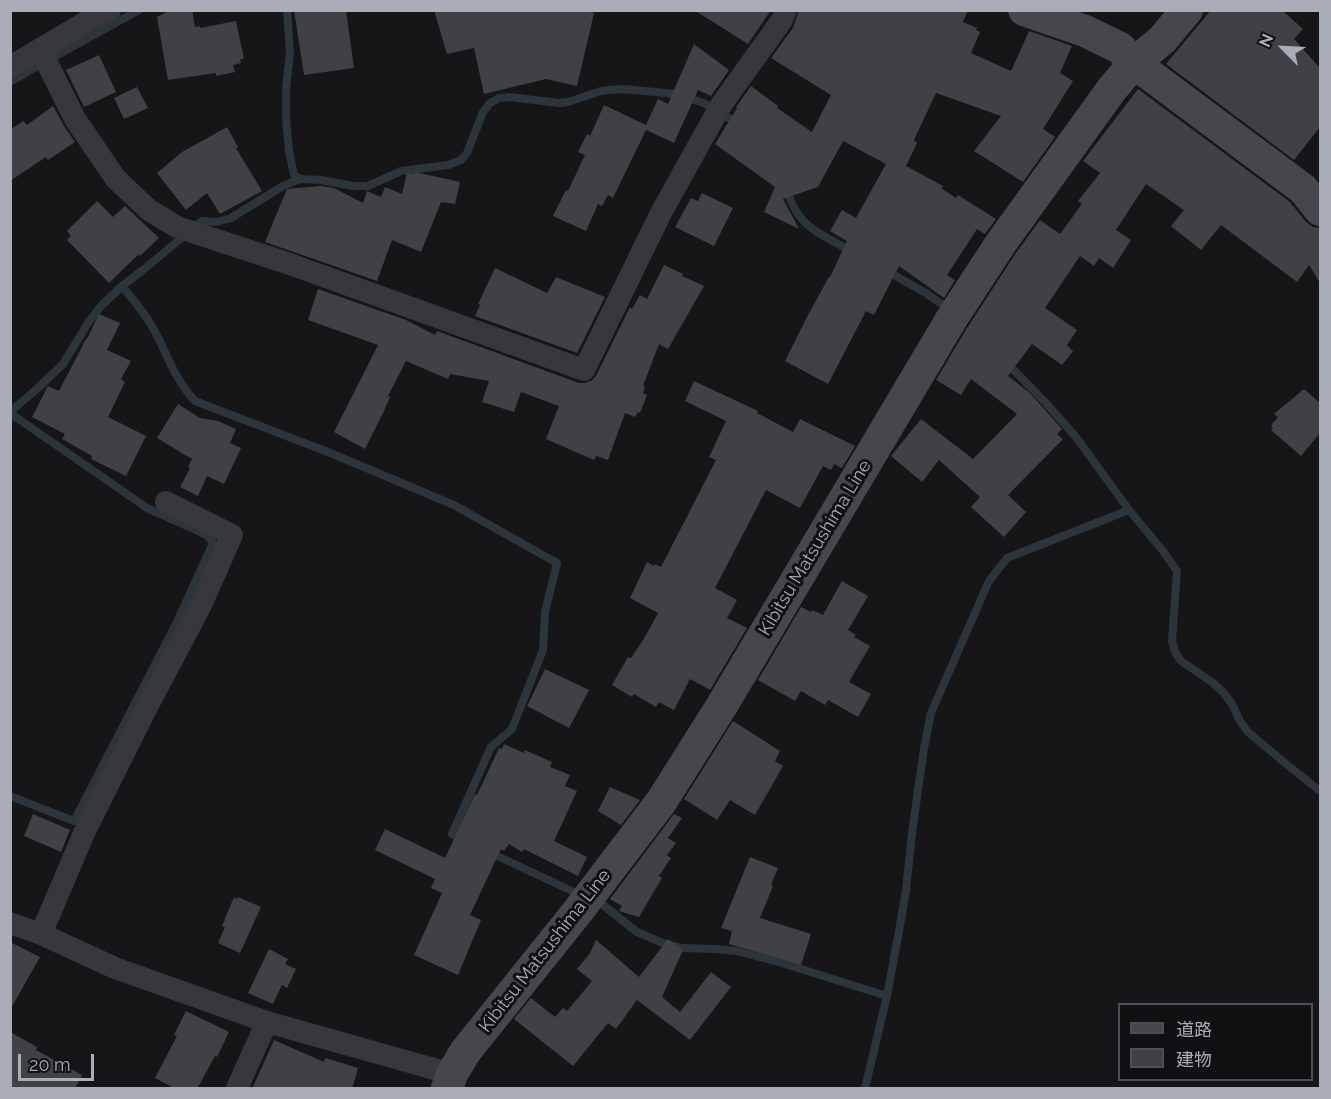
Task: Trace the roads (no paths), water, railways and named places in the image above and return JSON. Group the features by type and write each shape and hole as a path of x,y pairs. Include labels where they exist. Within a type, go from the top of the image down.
{"main road":[{"path":"1024,10 1085,31 1120,48 1134,63 1303,189 1320,210"},
{"name":"Kibitsu Matsushima Line","path":"449,1082 465,1052 578,911 661,802 732,688 952,318 1001,243 1112,89 1134,63 1162,40 1187,10"}],"street":[{"path":"10,67 110,10"},
{"path":"40,50 75,119 116,179 149,210 177,226 584,370 662,211 721,105 782,20 786,10"},
{"path":"41,934 86,831 148,705 200,607 232,534 166,502"},
{"path":"10,923 41,934 115,968 267,1022 449,1082"},
{"path":"237,1089 267,1022"}],"waterway":[{"path":"10,82 139,10"},
{"path":"287,10 290,53 286,89 286,119 294,175 300,179 368,186 401,171 448,165 461,160 467,153 483,112 490,103 499,98 510,97 559,103 609,90 675,94 704,103 737,123"},
{"path":"300,179 283,186 231,218 216,222 202,221 122,286 150,322 176,375 195,401 328,452 454,505 557,563 545,612 543,650 512,729 491,747 452,834 465,841"},
{"path":"786,188 794,208 809,226 853,252"},
{"path":"887,271 946,307"},
{"path":"10,412 63,364 88,323 101,306 122,286"},
{"path":"1007,363 1076,437 1177,571 1172,641 1181,661 1223,692 1248,732 1320,791"},
{"path":"10,413 147,508 207,535 213,543 177,622 74,821 10,796"},
{"path":"865,1088 887,996 899,931 924,748 931,713 989,581 1007,558 1129,510"},
{"path":"489,852 574,892"},
{"path":"603,905 637,932 663,943 682,948 737,951 887,996"}]}
